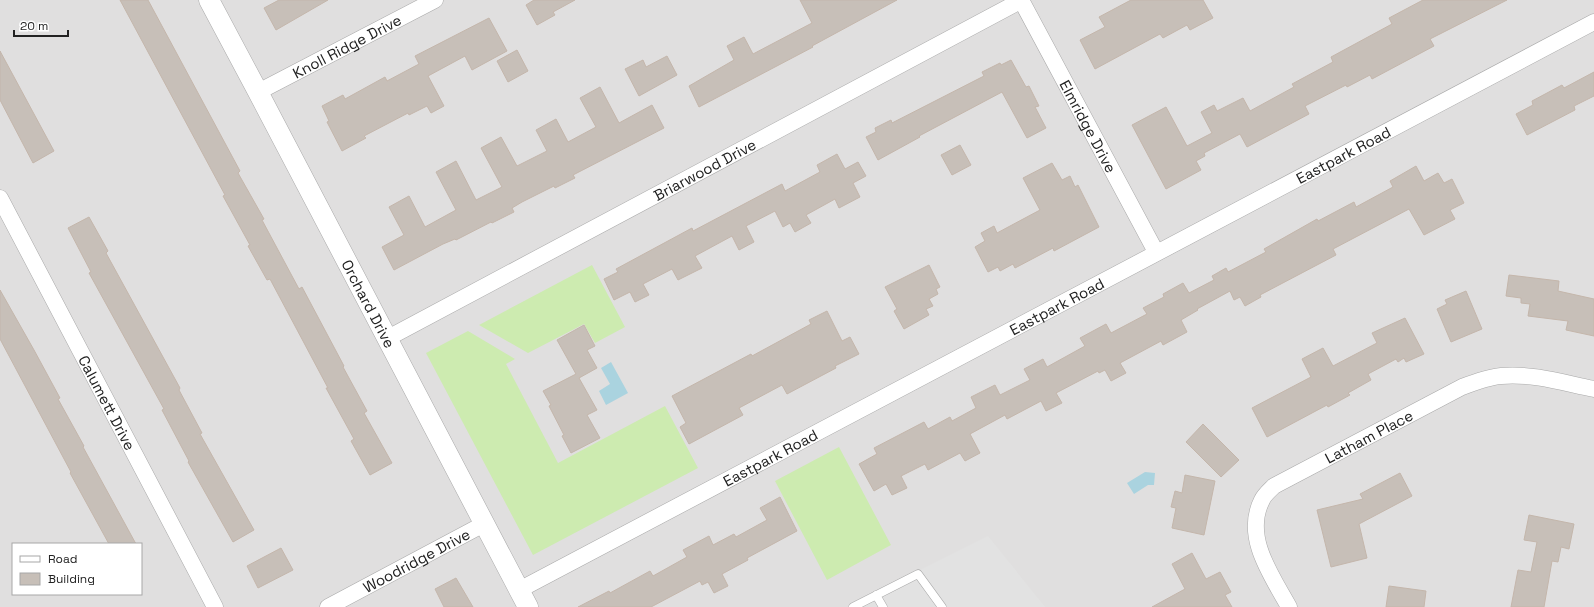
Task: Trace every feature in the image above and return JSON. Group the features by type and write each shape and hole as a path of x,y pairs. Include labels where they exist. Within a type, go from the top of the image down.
{"street":[{"name":"Orchard Drive","path":"209,0 528,607"},
{"name":"Knoll Ridge Drive","path":"258,92 435,0"},
{"name":"Elmridge Drive","path":"1021,0 1156,252"},
{"name":"Briarwood Drive","path":"386,338 1021,0"},
{"name":"Eastpark Road","path":"519,590 1156,252 1594,22"},
{"name":"Calumett Drive","path":"0,198 215,607"},
{"name":"Latham Place","path":"1289,607 1260,554 1256,536 1257,517 1262,499 1274,486 1462,387 1481,380 1500,376 1523,376 1594,388"},
{"name":"Woodridge Drive","path":"328,607 484,524"}],"lane":[{"path":"854,607 918,574 942,607"},
{"path":"876,595 883,607"}],"shaded area":[{"path":"0,0 1594,0 1594,607 0,607"},
{"path":"988,536 1045,607 856,607 854,603"}],"green space":[{"path":"592,265 625,327 595,343 584,324 528,353 479,325"},
{"path":"468,331 515,359 506,364 558,463 665,406 698,468 533,555 426,353"},
{"path":"839,447 891,545 827,580 775,481"}],"water":[{"path":"611,362 628,393 606,405 599,391 610,384 601,368"},
{"path":"1145,472 1155,473 1154,485 1148,485 1134,494 1127,483"}],"building":[{"path":"120,0 148,0 240,171 238,173 264,219 262,220 299,289 302,287 344,366 343,367 367,411 364,413 392,463 370,475 351,441 354,439 326,388 328,388 270,279 267,280 248,246 250,245 223,196 225,195"},
{"path":"279,0 328,0 276,30 264,8"},
{"path":"534,0 575,0 553,12 555,15 537,25 526,5"},
{"path":"800,0 897,0 812,46 813,47 699,107 689,86 734,60 727,46 744,37 753,54 812,23"},
{"path":"1131,0 1203,0 1213,18 1190,30 1187,25 1163,38 1160,34 1095,69 1080,40 1105,27 1099,17"},
{"path":"1423,0 1507,0 1430,39 1434,46 1372,79 1370,75 1347,87 1346,85 1305,106 1309,114 1247,147 1240,134 1204,153 1205,156 1196,161 1201,170 1166,189 1132,125 1166,107 1187,146 1212,133 1201,112 1214,105 1217,111 1243,98 1250,111 1294,87 1292,84 1333,62 1331,57 1392,24 1389,18"},
{"path":"489,18 507,51 472,70 465,56 428,76 444,106 431,113 427,106 409,115 408,113 364,136 366,138 342,151 327,122 329,121 322,106 343,95 345,99 385,77 387,81 419,64 415,56"},
{"path":"517,50 528,71 508,82 497,61"},
{"path":"0,51 54,151 33,163 0,100"},
{"path":"667,56 677,75 639,96 625,69 643,60 646,67"},
{"path":"1011,60 1026,87 1029,86 1039,106 1035,107 1046,128 1027,138 1002,92 919,136 920,137 878,160 866,137 876,132 875,128 891,120 892,123 984,76 982,72 1000,63 1001,65"},
{"path":"1594,72 1594,96 1574,106 1575,110 1527,135 1516,114 1533,105 1532,101 1562,85 1564,88"},
{"path":"600,87 619,123 652,105 664,128 573,175 575,178 555,188 554,186 522,202 512,208 514,212 456,240 455,239 443,244 394,270 382,247 404,235 389,207 409,196 425,227 456,210 436,172 456,161 476,200 502,187 481,148 501,137 517,166 547,151 536,130 556,119 568,142 596,127 580,98"},
{"path":"960,145 971,165 952,175 941,155"},
{"path":"837,154 845,169 858,162 866,176 853,183 860,197 839,208 835,199 806,215 811,223 795,232 790,223 783,227 775,211 746,226 754,242 739,250 732,236 695,256 702,268 678,280 672,269 643,284 649,295 635,302 630,292 614,300 604,279 618,272 616,269 692,228 693,231 782,184 785,191 820,172 817,165"},
{"path":"1052,163 1062,180 1070,176 1075,187 1078,185 1099,227 1054,251 1053,248 1015,268 1013,264 1000,271 998,267 988,272 975,247 985,241 981,233 994,226 997,233 1040,210 1023,178"},
{"path":"1416,166 1424,181 1438,173 1444,183 1452,179 1464,203 1450,210 1455,219 1424,235 1409,209 1333,249 1336,255 1260,295 1261,297 1245,306 1240,297 1234,300 1230,291 1197,309 1198,310 1181,320 1187,332 1163,345 1161,341 1120,363 1126,373 1111,381 1105,370 1099,373 1098,371 1056,393 1062,403 1046,411 1041,401 1007,419 1005,415 970,434 980,453 965,461 960,453 928,470 925,464 901,476 907,488 892,495 886,484 874,491 859,464 877,454 874,448 924,422 928,429 950,417 952,421 976,408 971,397 995,385 1000,395 1030,380 1024,369 1043,359 1047,367 1085,346 1080,338 1106,324 1111,333 1147,314 1143,308 1164,297 1163,294 1183,283 1189,293 1214,280 1212,276 1226,268 1228,272 1266,252 1264,249 1317,219 1318,221 1354,202 1356,207 1393,187 1390,181"},
{"path":"89,217 108,251 106,253 180,388 179,390 202,433 200,434 254,530 233,542 188,462 189,461 162,410 164,409 89,273 91,272 68,228"},
{"path":"929,265 940,287 936,289 938,294 929,299 933,306 926,309 929,315 904,329 894,311 897,309 885,287"},
{"path":"1509,275 1559,281 1558,291 1594,299 1594,336 1566,330 1568,321 1528,316 1530,304 1521,303 1521,298 1506,296"},
{"path":"0,290 60,398 58,399 135,543 108,543 0,339"},
{"path":"1466,291 1482,329 1451,342 1437,309 1447,304 1445,300"},
{"path":"827,311 842,341 850,337 859,354 787,394 782,385 739,408 743,415 689,444 680,427 686,423 672,396 751,354 752,356 811,324 809,320"},
{"path":"1405,318 1424,354 1406,362 1404,358 1398,362 1396,359 1368,374 1371,380 1348,393 1350,395 1328,407 1327,405 1267,437 1252,408 1311,377 1302,359 1323,348 1333,366 1377,343 1372,333"},
{"path":"584,325 595,346 587,350 597,368 579,378 597,410 587,415 600,438 571,453 562,436 564,435 549,406 551,405 543,391 576,374 557,340"},
{"path":"1203,424 1239,460 1221,477 1186,442"},
{"path":"1400,473 1412,496 1359,524 1367,558 1331,567 1317,510 1363,499 1360,494"},
{"path":"1185,475 1215,481 1204,535 1172,528 1176,508 1171,507 1175,491 1182,493"},
{"path":"780,497 797,531 747,558 748,560 722,574 728,586 714,593 708,582 702,585 700,581 651,607 578,607 609,591 610,593 650,571 653,576 687,557 683,550 709,536 713,545 734,534 736,537 767,520 760,508"},
{"path":"1529,515 1574,524 1569,549 1561,547 1558,562 1552,561 1544,607 1511,607 1518,570 1531,572 1537,542 1524,540"},
{"path":"281,548 293,570 258,588 247,566"},
{"path":"1192,553 1206,579 1220,572 1231,592 1225,595 1232,607 1152,607 1185,589 1172,564"},
{"path":"456,578 473,607 444,607 435,589"},
{"path":"1389,586 1426,591 1424,607 1386,607"}]}
